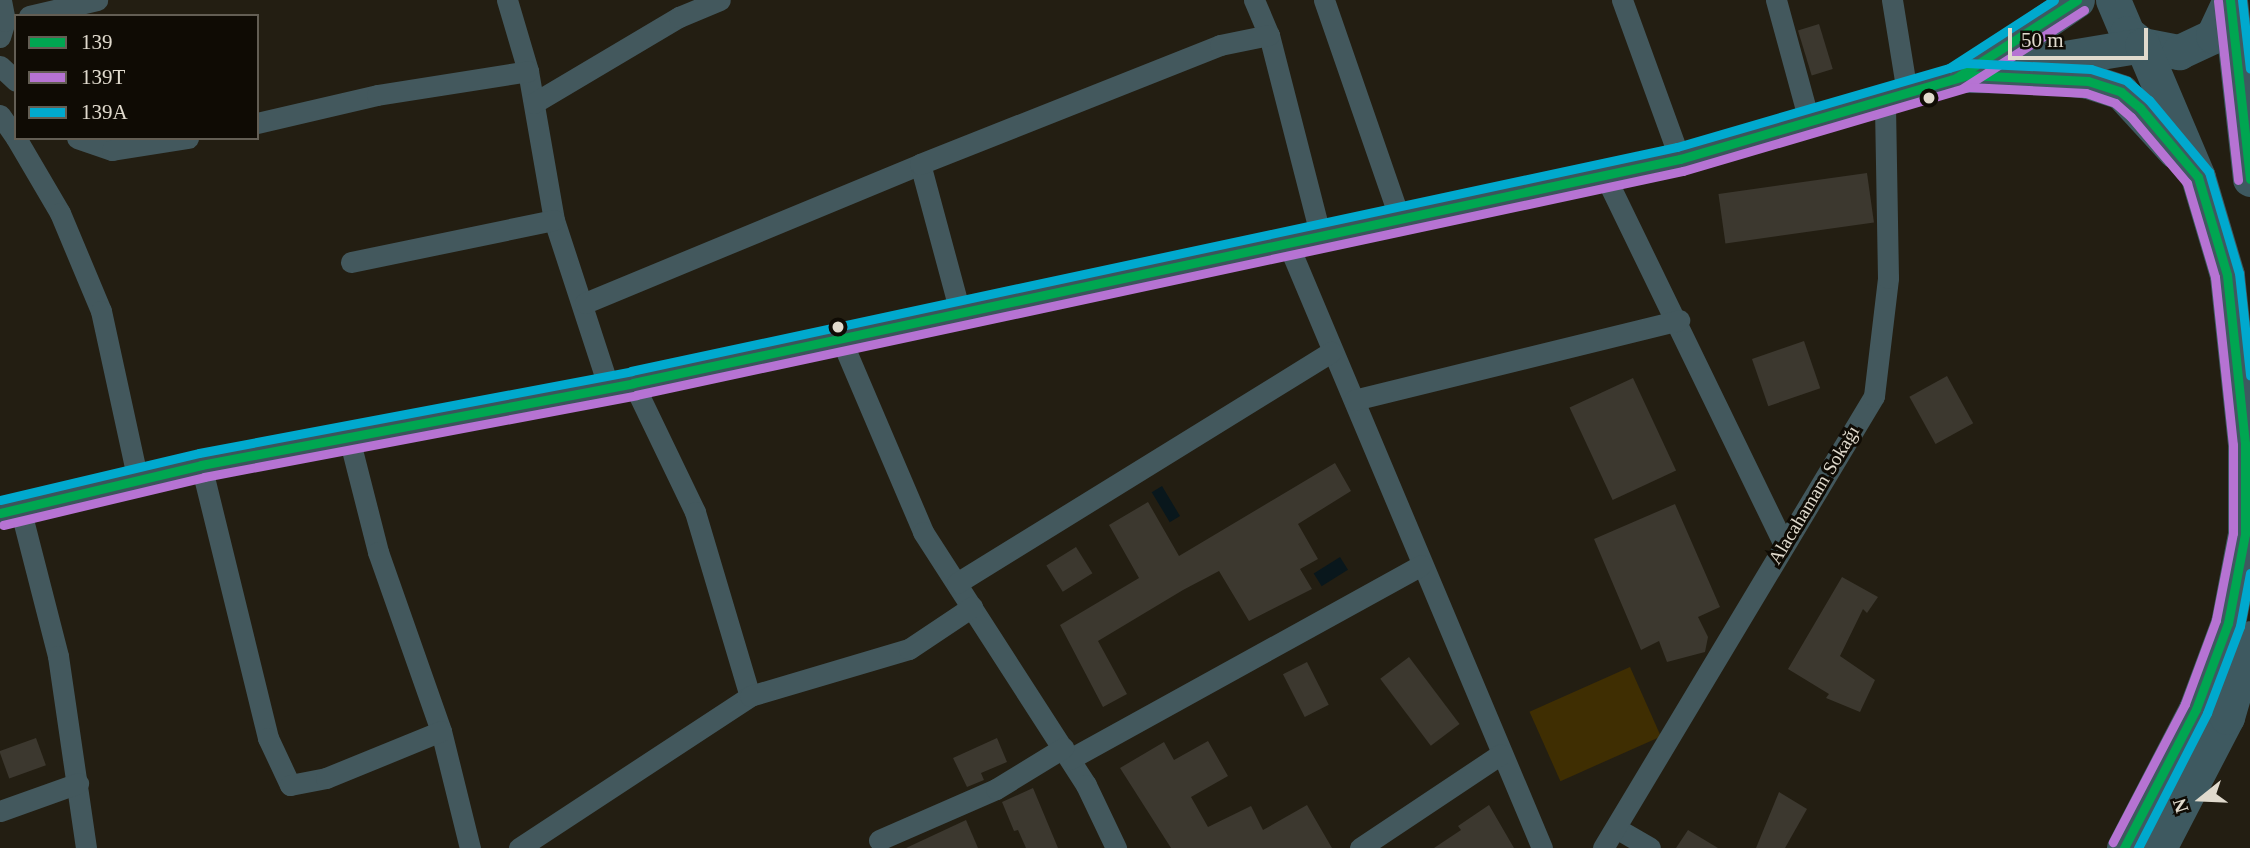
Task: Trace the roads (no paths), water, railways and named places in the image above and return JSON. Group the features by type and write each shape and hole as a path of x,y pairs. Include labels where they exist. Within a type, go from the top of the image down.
{"highway":[{"path":"1967,75 2046,0"},
{"path":"1967,75 2077,0"},
{"path":"2113,0 2127,33 2142,45 2160,52 2198,47 2213,36 2231,0"},
{"path":"2231,0 2245,92 2250,179"},
{"path":"1967,75 2142,45"},
{"path":"2124,848 2196,709 2228,624 2245,534 2245,444 2229,288 2198,177 2142,45"},
{"path":"1967,75 2046,76 2088,80 2121,92 2198,177"},
{"path":"2159,848 2227,717 2250,638"}],"main road":[{"path":"10,511 201,465 621,386 1605,176 1810,124 1967,75"}],"street":[{"path":"38,14 97,0"},
{"path":"507,0 528,71 554,220 585,303 621,386 695,512 750,696"},
{"path":"534,103 679,17 719,0"},
{"path":"1254,0 1269,35 1321,237"},
{"path":"1324,0 1400,220"},
{"path":"1622,0 1680,159"},
{"path":"1776,0 1810,124"},
{"name":"Alacahamam Sokağı","path":"1603,848 1874,396 1888,278 1896,97 1892,0"},
{"path":"585,303 920,164 1220,45 1269,35"},
{"path":"0,66 14,79"},
{"path":"259,123 377,95 528,71"},
{"path":"0,115 14,135"},
{"path":"17,140 60,213 101,311 138,480"},
{"path":"83,140 113,150 176,140"},
{"path":"920,164 960,312"},
{"path":"1605,176 1679,320 1784,544"},
{"path":"352,262 554,220"},
{"path":"1288,244 1331,352 1354,400 1542,848"},
{"path":"1354,400 1679,320"},
{"path":"840,338 923,532 1067,754 1116,848"},
{"path":"957,583 1331,352"},
{"path":"349,438 378,552 441,731 470,848"},
{"path":"201,465 268,738 290,785 326,778 441,731"},
{"path":"10,511 58,656 86,848"},
{"path":"879,840 996,789 1067,754 1421,565"},
{"path":"519,848 750,696 909,649 972,607"},
{"path":"1360,848 1501,754"},
{"path":"0,811 78,783"},
{"path":"1616,828 1650,848"}]}
